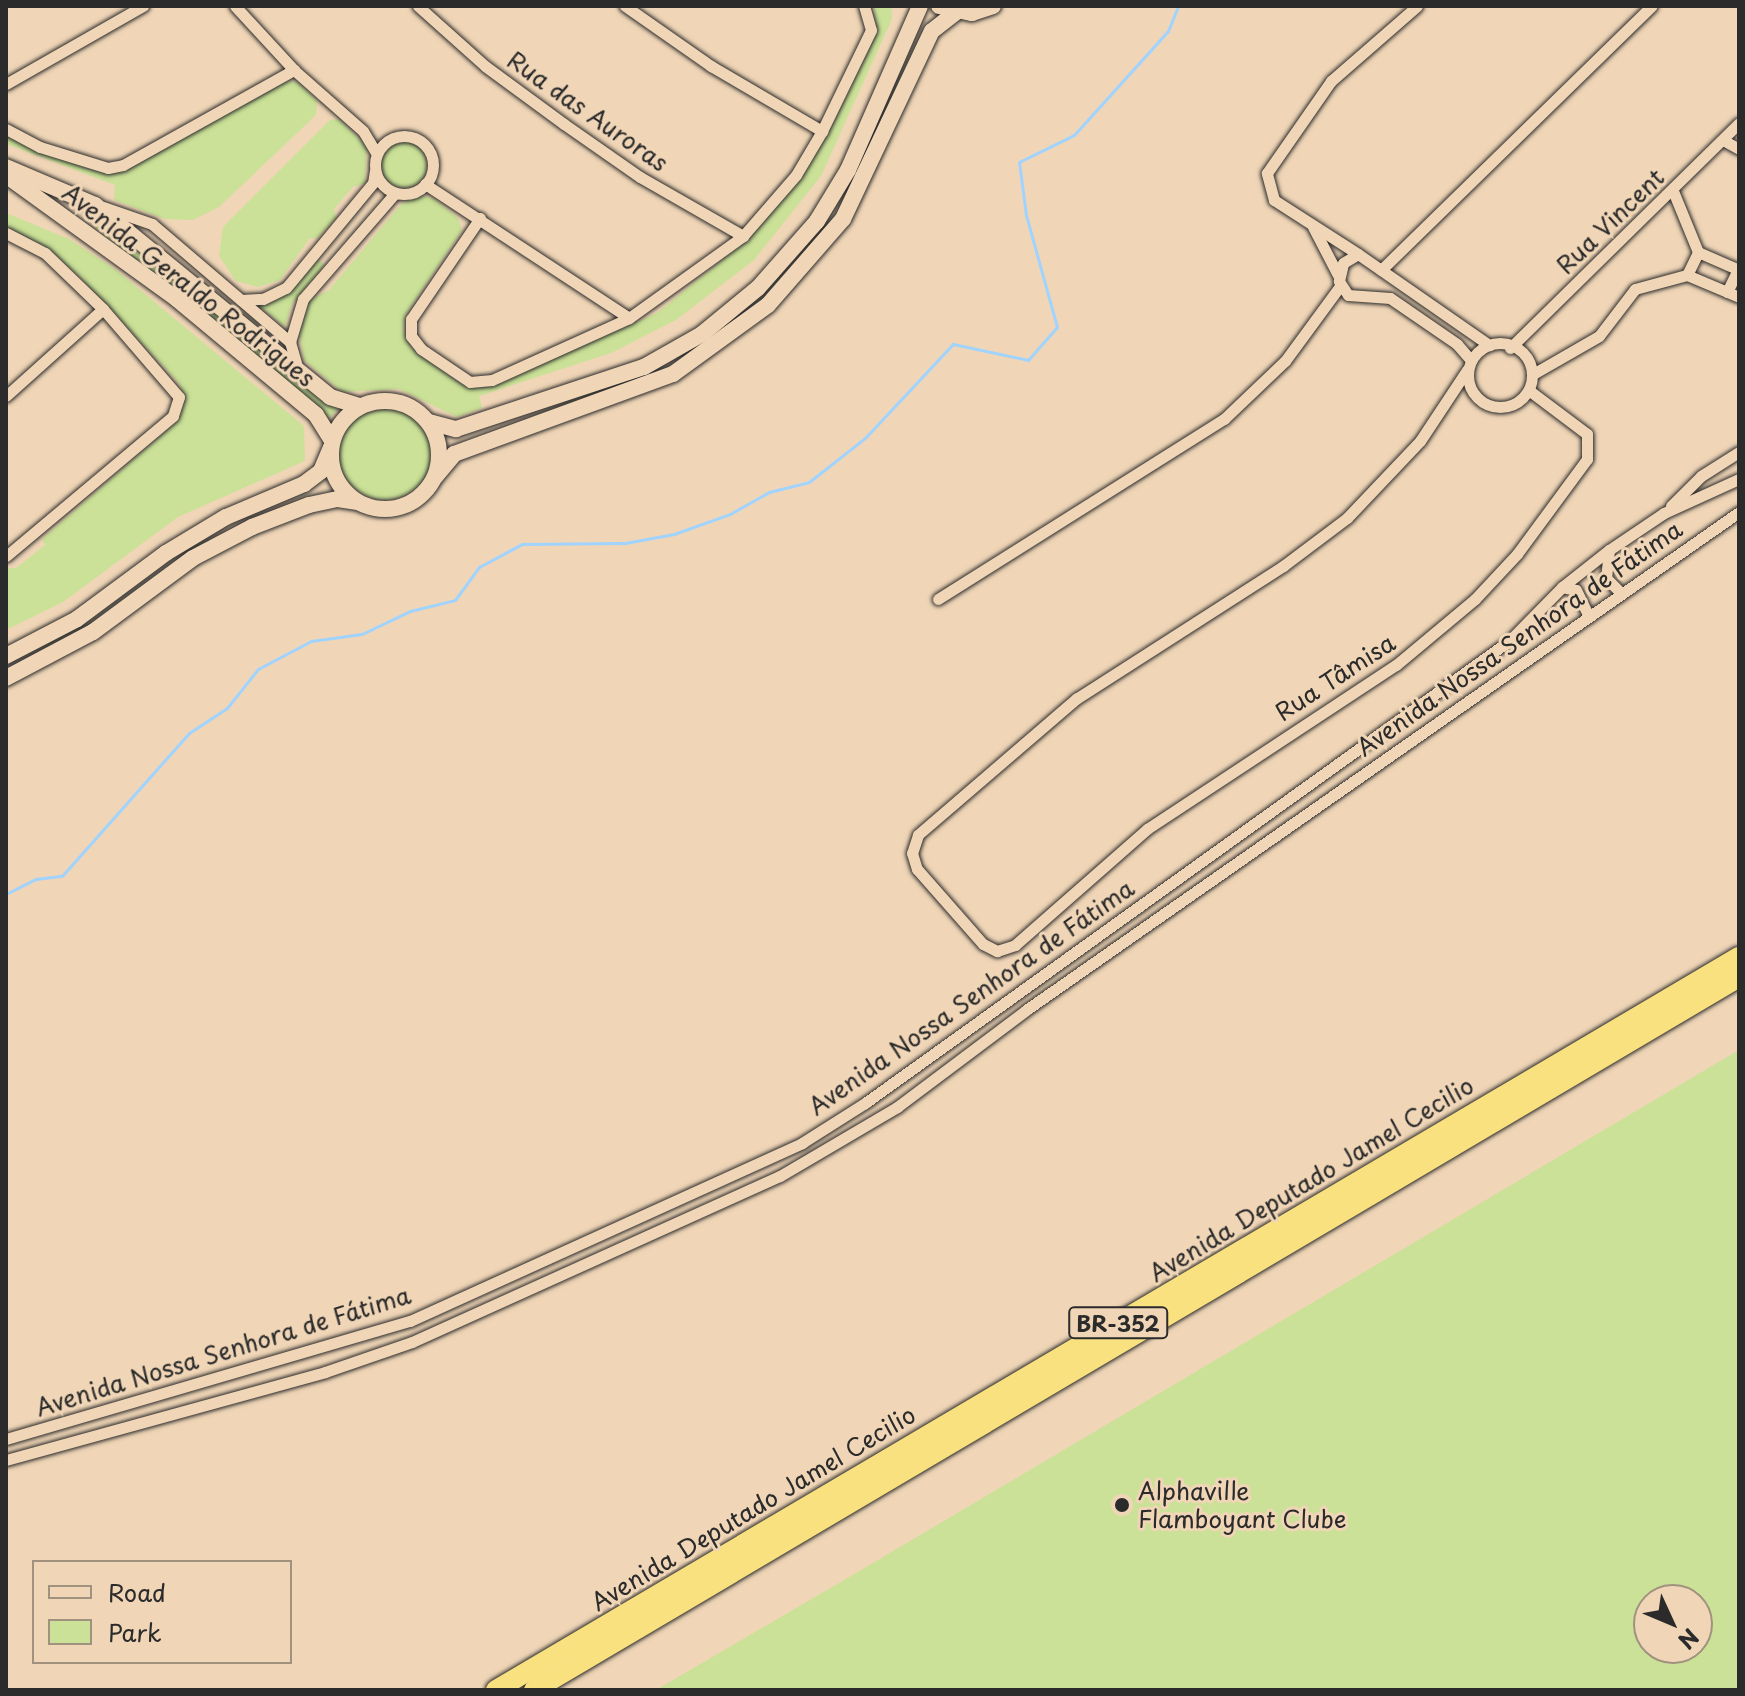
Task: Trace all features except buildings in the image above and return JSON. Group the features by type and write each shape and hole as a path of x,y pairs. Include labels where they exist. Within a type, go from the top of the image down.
{"highway":[{"name":"Avenida Deputado Jamel Cecilio","path":"496,1690 1739,957"},
{"name":"Avenida Deputado Jamel Cecilio","path":"534,1690 1739,977"}],"street":[{"path":"6,84 143,6"},
{"name":"Rua das Auroras","path":"418,6 485,66 564,124 640,177 743,236"},
{"path":"625,6 711,66 822,131"},
{"path":"6,656 77,619 166,553 226,517 304,484 321,471 338,427 360,406 397,401 429,422 456,429 644,367 702,334 758,288 817,221 848,170 920,6"},
{"path":"939,6 956,12 993,6"},
{"path":"1417,6 1331,81 1267,173 1270,195 1489,345 1510,348 1533,374 1531,392 1511,405 1465,391 1451,398"},
{"path":"1381,270 1652,6"},
{"path":"243,9 294,70 363,131 377,154"},
{"path":"480,218 411,319 411,336 421,349 470,382 492,380 629,318 743,236 796,175 822,131 871,30 868,10"},
{"path":"6,678 93,632 193,558 252,527 309,505 338,499 375,509 410,503 454,454 673,374 726,341 768,305 843,219 932,31 956,12"},
{"path":"6,129 40,147 108,168 123,165 294,70"},
{"name":"Rua Vincent","path":"1510,348 1739,123"},
{"path":"363,131 392,138 416,138 428,150 433,167 425,184 411,193 395,193 382,184 375,171"},
{"path":"241,300 263,299 286,288 373,183 377,154 392,138"},
{"path":"1723,140 1739,149"},
{"name":"Avenida Geraldo Rodrigues","path":"6,167 95,205 152,224 290,342 298,371"},
{"name":"Avenida Geraldo Rodrigues","path":"6,175 84,230 298,398 329,429 332,445"},
{"path":"425,184 629,318"},
{"path":"1673,191 1698,252 1738,270 1727,292"},
{"path":"290,342 303,299 395,193"},
{"path":"84,230 83,212 95,205"},
{"name":"Avenida Geraldo Rodrigues","path":"95,205 330,397 360,406"},
{"path":"345,220 360,233"},
{"path":"1313,227 1339,280 1353,298 1390,298 1457,344 1478,394"},
{"path":"6,233 45,253 103,309 179,397 173,416 6,556"},
{"path":"318,252 334,264"},
{"path":"1687,275 1698,252"},
{"path":"938,599 1224,419 1273,375 1339,280 1343,263 1358,254"},
{"path":"1533,374 1599,336 1635,289 1687,275 1739,297"},
{"path":"6,396 103,309"},
{"path":"1451,398 1468,364 1489,345"},
{"name":"Rua Tâmisa","path":"1451,398 1386,481 1327,535 1077,698 918,835 912,853 917,869 983,944 997,951 1015,945 1192,796 1406,657 1506,565 1587,459 1590,446 1587,434 1531,392"},
{"path":"429,422 440,448 435,477"},
{"path":"332,445 336,479 358,502"},
{"path":"1664,513 1701,476 1739,452"},
{"name":"Avenida Nossa Senhora de Fátima","path":"6,1439 410,1321 802,1143 865,1103 1497,650 1562,587 1609,550 1664,513 1739,479"},
{"name":"Avenida Nossa Senhora de Fátima","path":"6,1460 412,1342 780,1176 897,1107 1026,1010 1739,512"},
{"path":"1609,550 1606,578 1621,593"},
{"path":"1562,587 1576,590 1588,615"},
{"path":"209,1382 214,1401"}],"green space":[{"path":"874,6 891,6 892,19 821,176 754,260 676,320 611,353 479,396 482,408 457,417 399,389 342,392 304,360 298,327 308,301 329,290 403,202 422,196 433,198 458,218 462,230 406,314 403,329 411,347 455,380 493,384 657,313 747,240 805,170 875,31"},
{"path":"286,81 298,82 317,101 316,115 219,207 193,220 165,219 114,200 115,185 6,144 6,134 96,171 127,168"},
{"path":"339,119 367,146 365,183 353,187 334,209 336,218 317,238 309,239 280,280 258,287 236,281 219,256 223,227 330,120"},
{"path":"404,142 420,149 427,165 420,181 404,188 388,181 381,165 388,149"},
{"path":"95,212 339,407 329,419 94,226 90,219"},
{"path":"6,213 69,239 115,269 304,426 305,461 178,517 63,602 6,630 6,568 16,568 45,545 42,539 174,424 185,399 179,383 79,276 52,252 6,226"},
{"path":"318,259 325,265 292,304 285,327 257,304 286,293"},
{"path":"385,408 402,412 417,422 427,437 431,454 427,471 417,486 402,496 385,500 368,496 353,486 343,471 339,454 343,437 353,422 368,412"},
{"path":"1739,1050 1739,1690 656,1690 851,1576"}],"waterway":[{"path":"6,894 36,879 62,876 189,733 227,708 258,669 311,641 362,634 410,611 455,600 479,567 522,544 625,543 674,534 730,514 769,492 809,482 865,438 953,344 1028,360 1057,327 1026,215 1019,162 1074,135 1168,31 1178,6"}],"place":[{"name":"Alphaville Flamboyant Clube","path":"1122,1505"}]}
